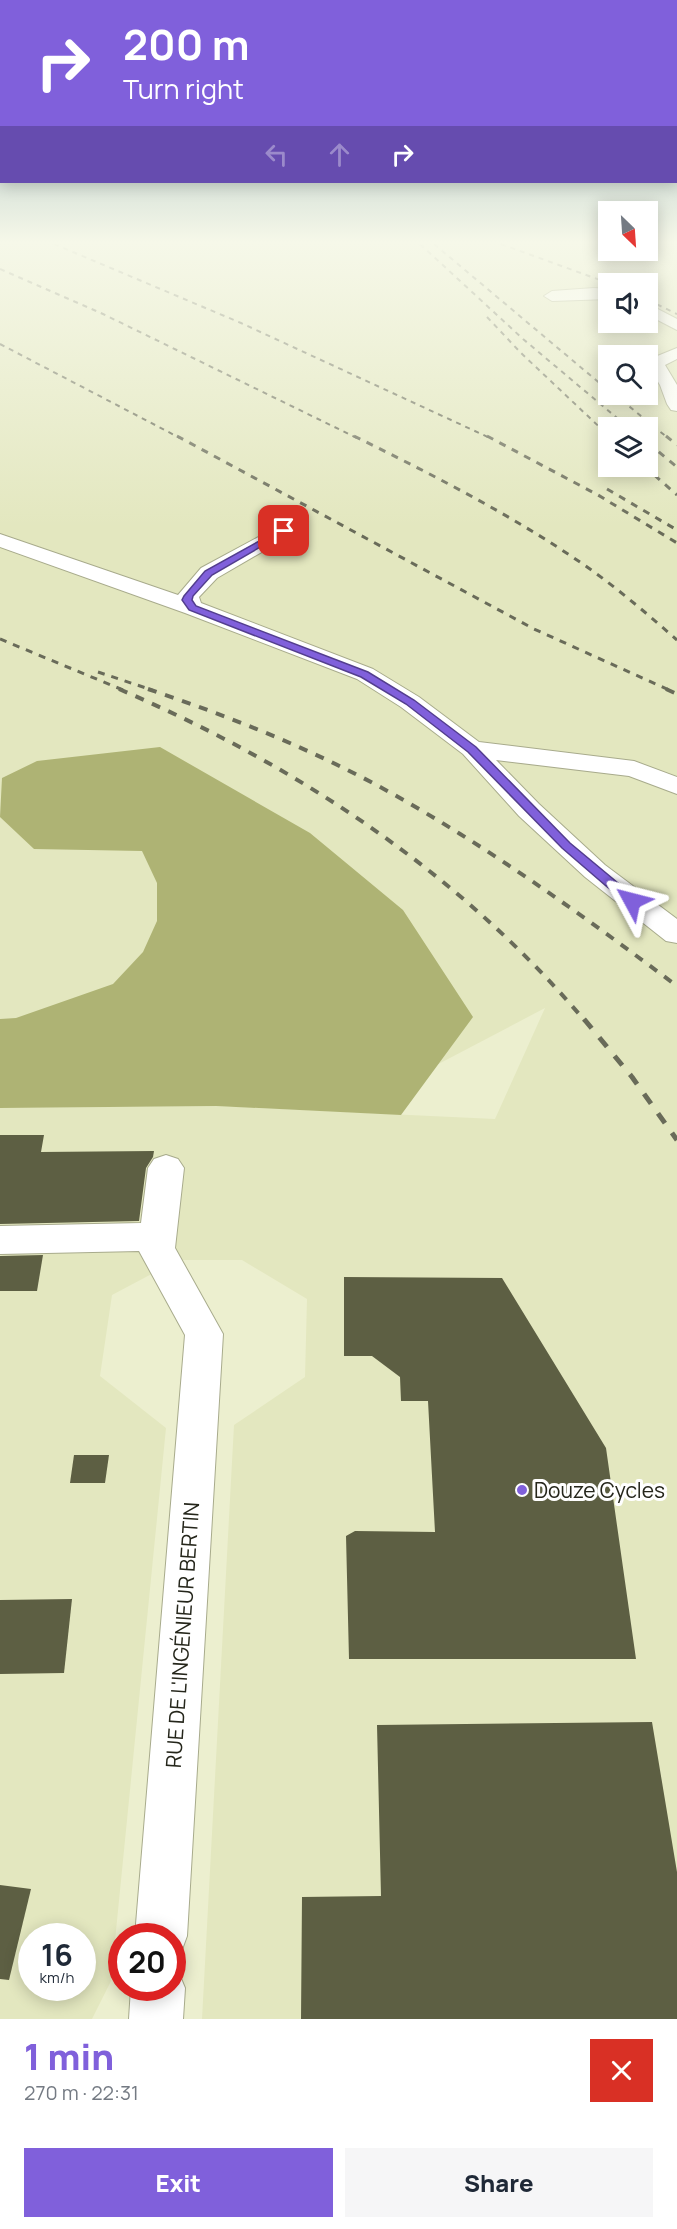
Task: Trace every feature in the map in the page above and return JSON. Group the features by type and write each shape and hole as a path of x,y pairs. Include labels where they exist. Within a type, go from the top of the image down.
{"street":[{"path":"677,353 656,363 657,370 670,388 674,404 677,406"},
{"path":"193,608 187,600 209,573 284,531"},
{"path":"0,540 193,608 365,674 410,702 472,749 529,810 588,865 677,934"},
{"path":"472,749 634,769 677,786"},
{"path":"0,1240 158,1237 166,1168"},
{"name":"RUE DE L'INGÉNIEUR BERTIN","path":"158,1237 156,1249 204,1334 162,1923"},
{"path":"156,2019 157,2001"}],"shaded area":[{"path":"0,338 677,338 677,2019 202,2019 234,1425 305,1377 307,1299 242,1260 178,1260 112,1295 100,1376 166,1428 117,1923 108,1923 108,1987 92,2019 0,2019 0,1108 216,1106 495,1119 545,1008 406,1081 0,1086"},
{"path":"160,747 310,833 403,910 473,1017 401,1115 216,1106 0,1108 0,1019 16,1018 113,984 143,952 157,921 157,883 142,851 34,849 0,817 2,778 37,761"}],"building":[{"path":"0,1135 44,1135 41,1152 154,1151 146,1168 139,1221 0,1224"},
{"path":"43,1255 37,1291 0,1291 0,1256"},
{"name":"Douze Cycles","path":"344,1277 502,1278 606,1448 636,1659 349,1659 346,1536 355,1531 435,1532 428,1401 401,1401 400,1377 372,1356 344,1356"},
{"path":"74,1455 109,1455 105,1483 70,1483"},
{"path":"72,1599 64,1673 0,1674 0,1600"},
{"path":"652,1722 677,1872 677,2019 301,2019 302,1897 381,1896 377,1725"},
{"path":"0,1885 31,1889 23,1923 18,1923 18,1943 9,1980 0,1979"}],"railway":[{"path":"153,338 357,438"},
{"path":"274,338 490,438"},
{"path":"507,338 598,426"},
{"path":"522,338 616,417"},
{"path":"546,338 598,382"},
{"path":"0,344 180,438"},
{"path":"628,405 668,438"},
{"path":"177,436 534,629 669,690"},
{"path":"354,436 466,493 548,541 614,587 677,640"},
{"path":"487,436 598,495 677,543"},
{"path":"666,436 677,445"},
{"path":"658,451 677,467"},
{"path":"657,477 677,495"},
{"path":"607,489 677,530"},
{"path":"0,639 123,690"},
{"path":"98,672 152,690"},
{"path":"119,689 249,752 311,788 372,828 484,917 536,967 585,1021"},
{"path":"148,689 267,733 382,788 496,857 677,986"},
{"path":"666,689 677,694"},
{"path":"584,1019 632,1077 677,1140"}],"place":[{"name":"Douze Cycles","path":"522,1490"}],"route":[{"path":"284,531 209,573 198,583 187,600 193,608 365,674 410,702 472,749 501,782 566,845 632,901"}]}
